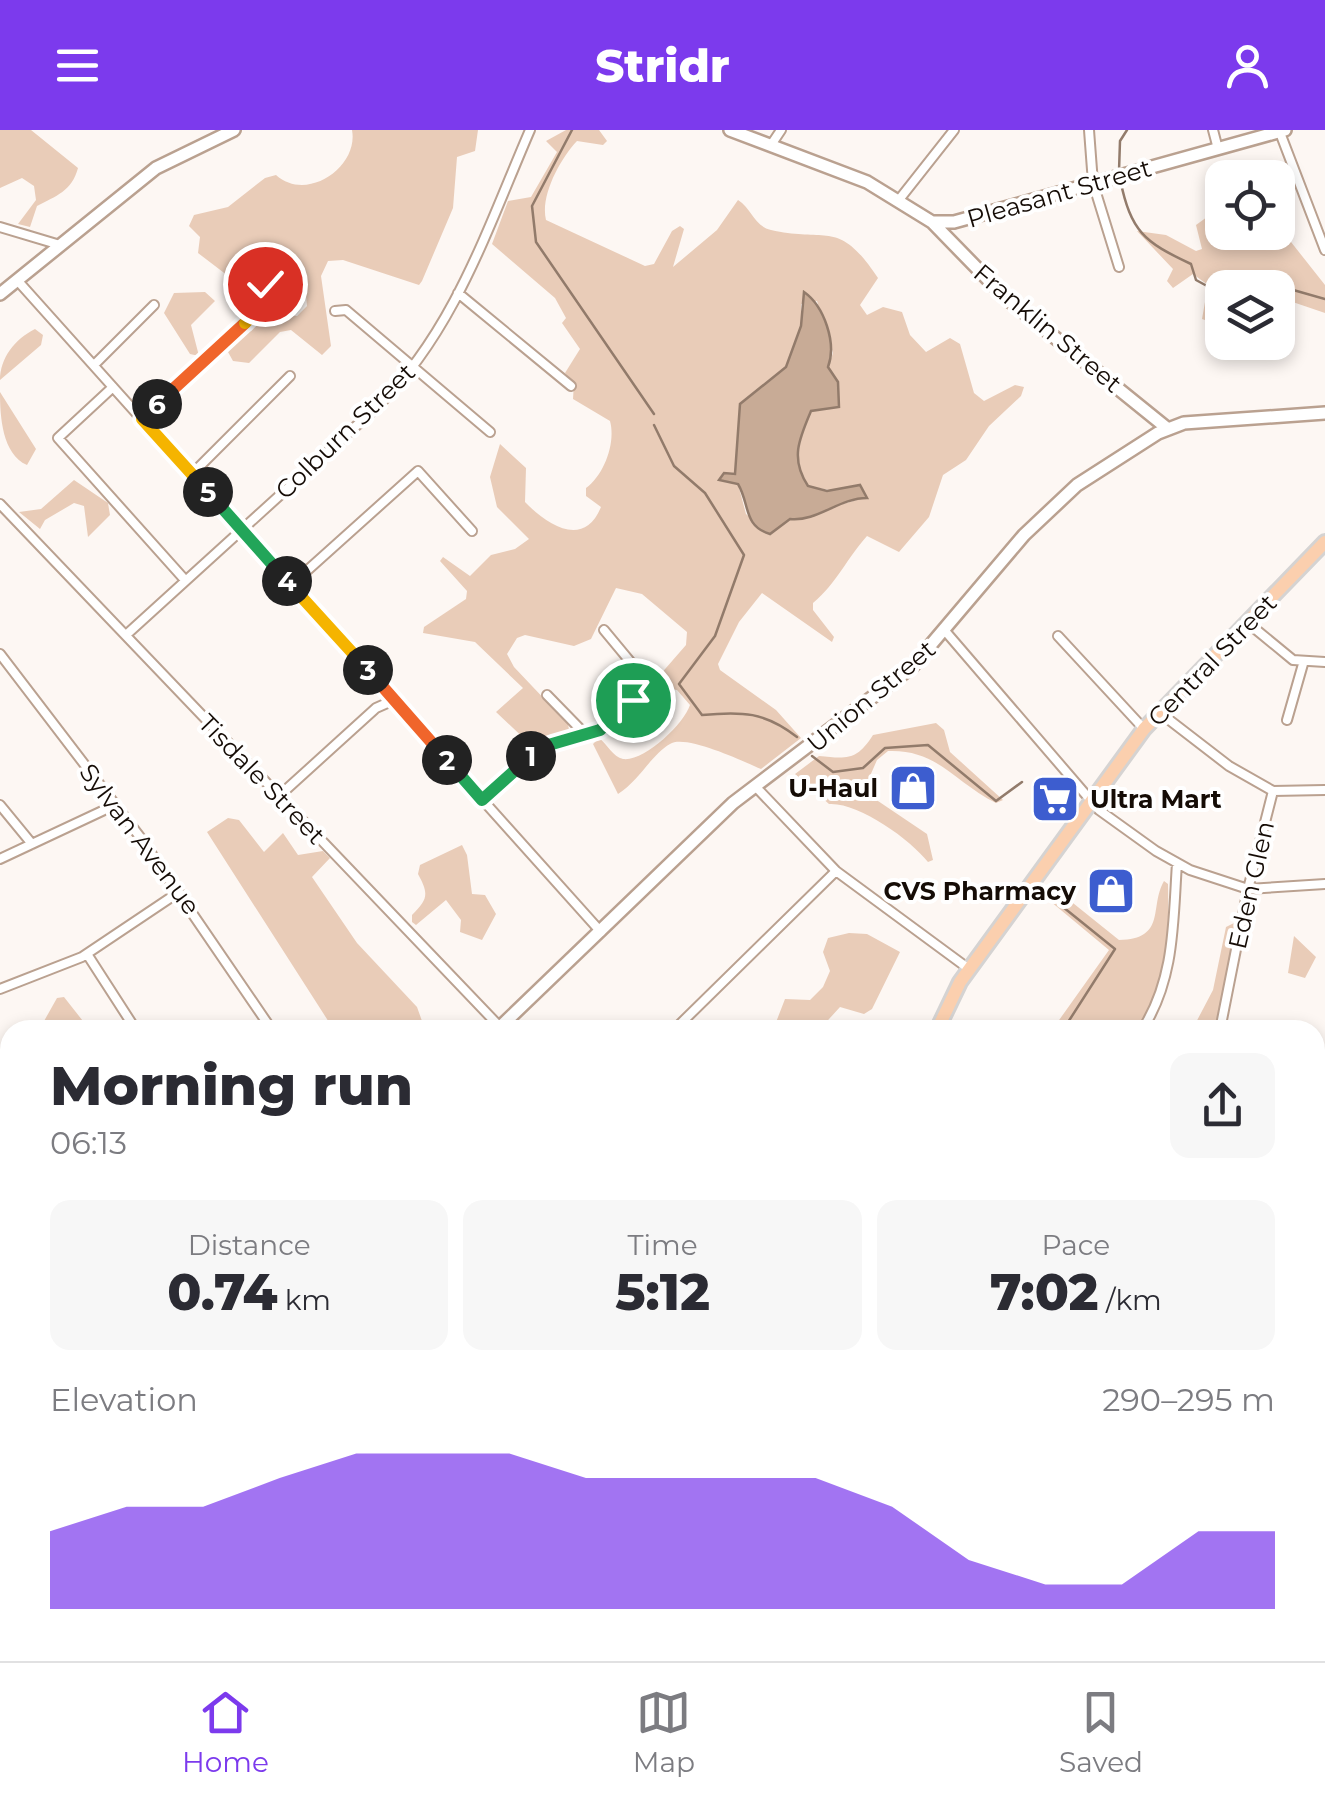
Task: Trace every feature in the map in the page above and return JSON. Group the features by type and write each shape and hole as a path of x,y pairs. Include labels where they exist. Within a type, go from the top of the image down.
{"main road":[{"name":"Central Street","path":"941,1020 969,968 1144,730 1325,542"}],"street":[{"path":"0,294 156,168 234,130"},
{"name":"Colburn Street","path":"126,635 416,366 458,293 530,130"},
{"name":"Pleasant Street","path":"730,130 868,182 932,222 954,222 1281,131"},
{"path":"771,145 781,130"},
{"path":"898,201 954,130"},
{"path":"1089,130 1093,183 1118,268"},
{"path":"1213,130 1218,149"},
{"path":"1281,131 1325,250"},
{"name":"Franklin Street","path":"932,222 1006,298 1168,428"},
{"path":"0,227 60,245"},
{"path":"142,419 266,303 265,284 253,268"},
{"path":"17,280 601,933"},
{"path":"458,293 571,386"},
{"path":"94,365 154,305"},
{"path":"336,311 346,310 416,366 464,414 490,432"},
{"path":"192,474 290,376"},
{"path":"113,387 58,438 185,580"},
{"name":"Union Street","path":"509,1020 754,786 902,676 946,632 1050,507 1087,478 1168,428 1195,421 1325,413"},
{"path":"291,586 418,470 472,530"},
{"name":"Tisdale Street","path":"0,504 491,1020"},
{"path":"1248,623 1286,656 1303,664 1325,662"},
{"path":"482,800 536,752 587,736 625,708 643,682 638,669 604,630"},
{"path":"946,632 1093,803 1177,863 1248,888 1325,884"},
{"path":"1058,636 1144,730"},
{"name":"Sylvan Avenue","path":"0,654 179,892 265,1020"},
{"path":"1287,720 1303,664"},
{"path":"547,696 587,736"},
{"path":"279,796 376,708 394,700"},
{"path":"1159,712 1230,766 1274,791"},
{"path":"754,786 836,872 969,968"},
{"name":"Eden Glen","path":"1222,1020 1248,888 1274,791 1325,790"},
{"path":"0,805 32,844"},
{"path":"0,859 114,806"},
{"path":"1148,1020 1162,996 1169,970 1177,863"},
{"path":"684,1020 836,872"},
{"path":"0,990 87,954 179,892"},
{"path":"87,954 130,1020"}],"shaded area":[{"path":"0,130 31,130 78,168 67,187 37,206 30,227 18,224 36,200 34,186 22,178 0,188"},
{"path":"352,130 478,130 475,151 457,157 453,208 422,281 419,285 343,260 328,261 321,276 331,346 322,355 291,330 280,332 249,363 233,361 228,352 236,339 267,313 297,316 307,306 305,284 288,251 268,242 236,282 198,253 200,237 189,226 194,215 228,207 265,178 276,175 288,183 302,185 328,177 347,157"},
{"path":"566,130 599,130 607,141 603,145 577,141 549,189 546,220 645,266 654,264 672,231 680,226 684,229 673,267 717,230 738,200 765,228 831,236 852,247 878,278 860,305 867,315 883,307 902,312 910,335 926,352 950,338 960,344 974,393 984,401 1015,385 1024,387 1021,396 989,426 966,460 943,475 929,517 899,552 867,536 813,603 813,610 834,637 832,642 762,593 739,622 718,664 720,670 776,710 801,738 761,769 715,750 678,742 663,749 618,794 593,744 599,738 616,756 632,758 672,731 690,705 677,690 664,688 659,676 686,645 687,632 642,594 616,588 591,639 574,646 525,635 517,638 507,654 514,667 568,724 569,730 532,746 496,712 523,688 475,642 423,633 424,627 466,599 467,591 440,561 443,557 470,576 491,555 515,549 529,539 497,507 490,477 500,444 526,468 525,502 554,525 575,530 585,527 601,507 586,496 586,488 607,458 610,421 573,399 574,383 565,373 580,349 562,323 566,318 555,298 492,244 508,201 531,197 557,152 546,141","holes":["817,301 833,353 828,367 838,382 838,407 811,411 800,440 799,467 808,486 867,497 791,519 770,534 746,514 738,484 725,482 724,473 735,474 741,404 786,367 801,326 801,304"]},
{"path":"1205,218 1205,250 1295,247 1325,285 1325,313 1295,303 1295,270 1205,270 1205,283 1193,274 1173,288 1167,281 1173,269 1137,231 1166,235 1196,251 1202,249 1196,225"},
{"path":"205,292 215,301 191,325 199,356 190,354 164,313 174,293"},
{"path":"804,292 827,326 831,347 828,367 838,382 839,407 811,411 800,440 799,467 808,486 827,491 860,485 867,498 809,517 790,519 770,534 751,520 738,484 719,480 724,473 735,474 740,404 786,367 801,326"},
{"path":"35,329 43,335 41,345 0,380 10,350"},
{"path":"0,392 36,449 27,465 7,443"},
{"path":"74,480 108,503 110,515 88,537 84,506 74,503 45,520 40,529 19,512 41,509"},
{"path":"936,723 944,730 950,752 1003,800 996,803 920,755 888,751 877,760 870,776 878,801 927,834 933,860 928,862 883,824 854,809 829,804 795,774 819,756 845,757 857,753 873,735"},
{"path":"228,818 239,820 264,852 283,833 298,855 323,851 330,858 312,877 357,943 417,1007 422,1020 328,1020 207,832"},
{"path":"462,845 472,894 485,895 496,914 482,940 460,932 461,920 446,900 416,925 412,922 412,915 425,896 418,874 420,865"},
{"path":"1164,881 1168,884 1167,941 1155,996 1144,1020 1059,1020 1109,950 1050,901 1053,887 1119,940 1134,938 1150,928"},
{"path":"1236,922 1217,1020 1197,1020 1213,990 1226,927"},
{"path":"867,934 900,952 872,1009 864,1014 840,1007 828,1020 777,1020 785,999 810,1000 823,987 830,971 823,952 828,938"},
{"path":"1294,936 1316,957 1305,978 1288,973"},
{"path":"64,997 82,1020 45,1020 57,998"}],"waterway":[{"path":"572,130 532,206 536,242 654,414"},
{"path":"1119,171 1120,141 1127,130"},
{"path":"1120,179 1129,212 1142,233 1191,264 1196,280 1207,286 1237,274 1325,299"},
{"path":"654,425 674,466 705,493 744,555 715,636 679,684 702,715 752,715 774,722 797,737"},
{"path":"812,756 833,772 863,768 885,748 928,745 996,801 1022,782"},
{"path":"1048,886 1063,907 1115,949 1069,1020"}],"place":[{"name":"U-Haul","path":"913,788"},
{"name":"Ultra Mart","path":"1055,799"},
{"name":"CVS Pharmacy","path":"1111,891"}],"route":[{"path":"265,284 266,303 258,312 142,419 482,800 536,752 600,730 633,700"}]}
